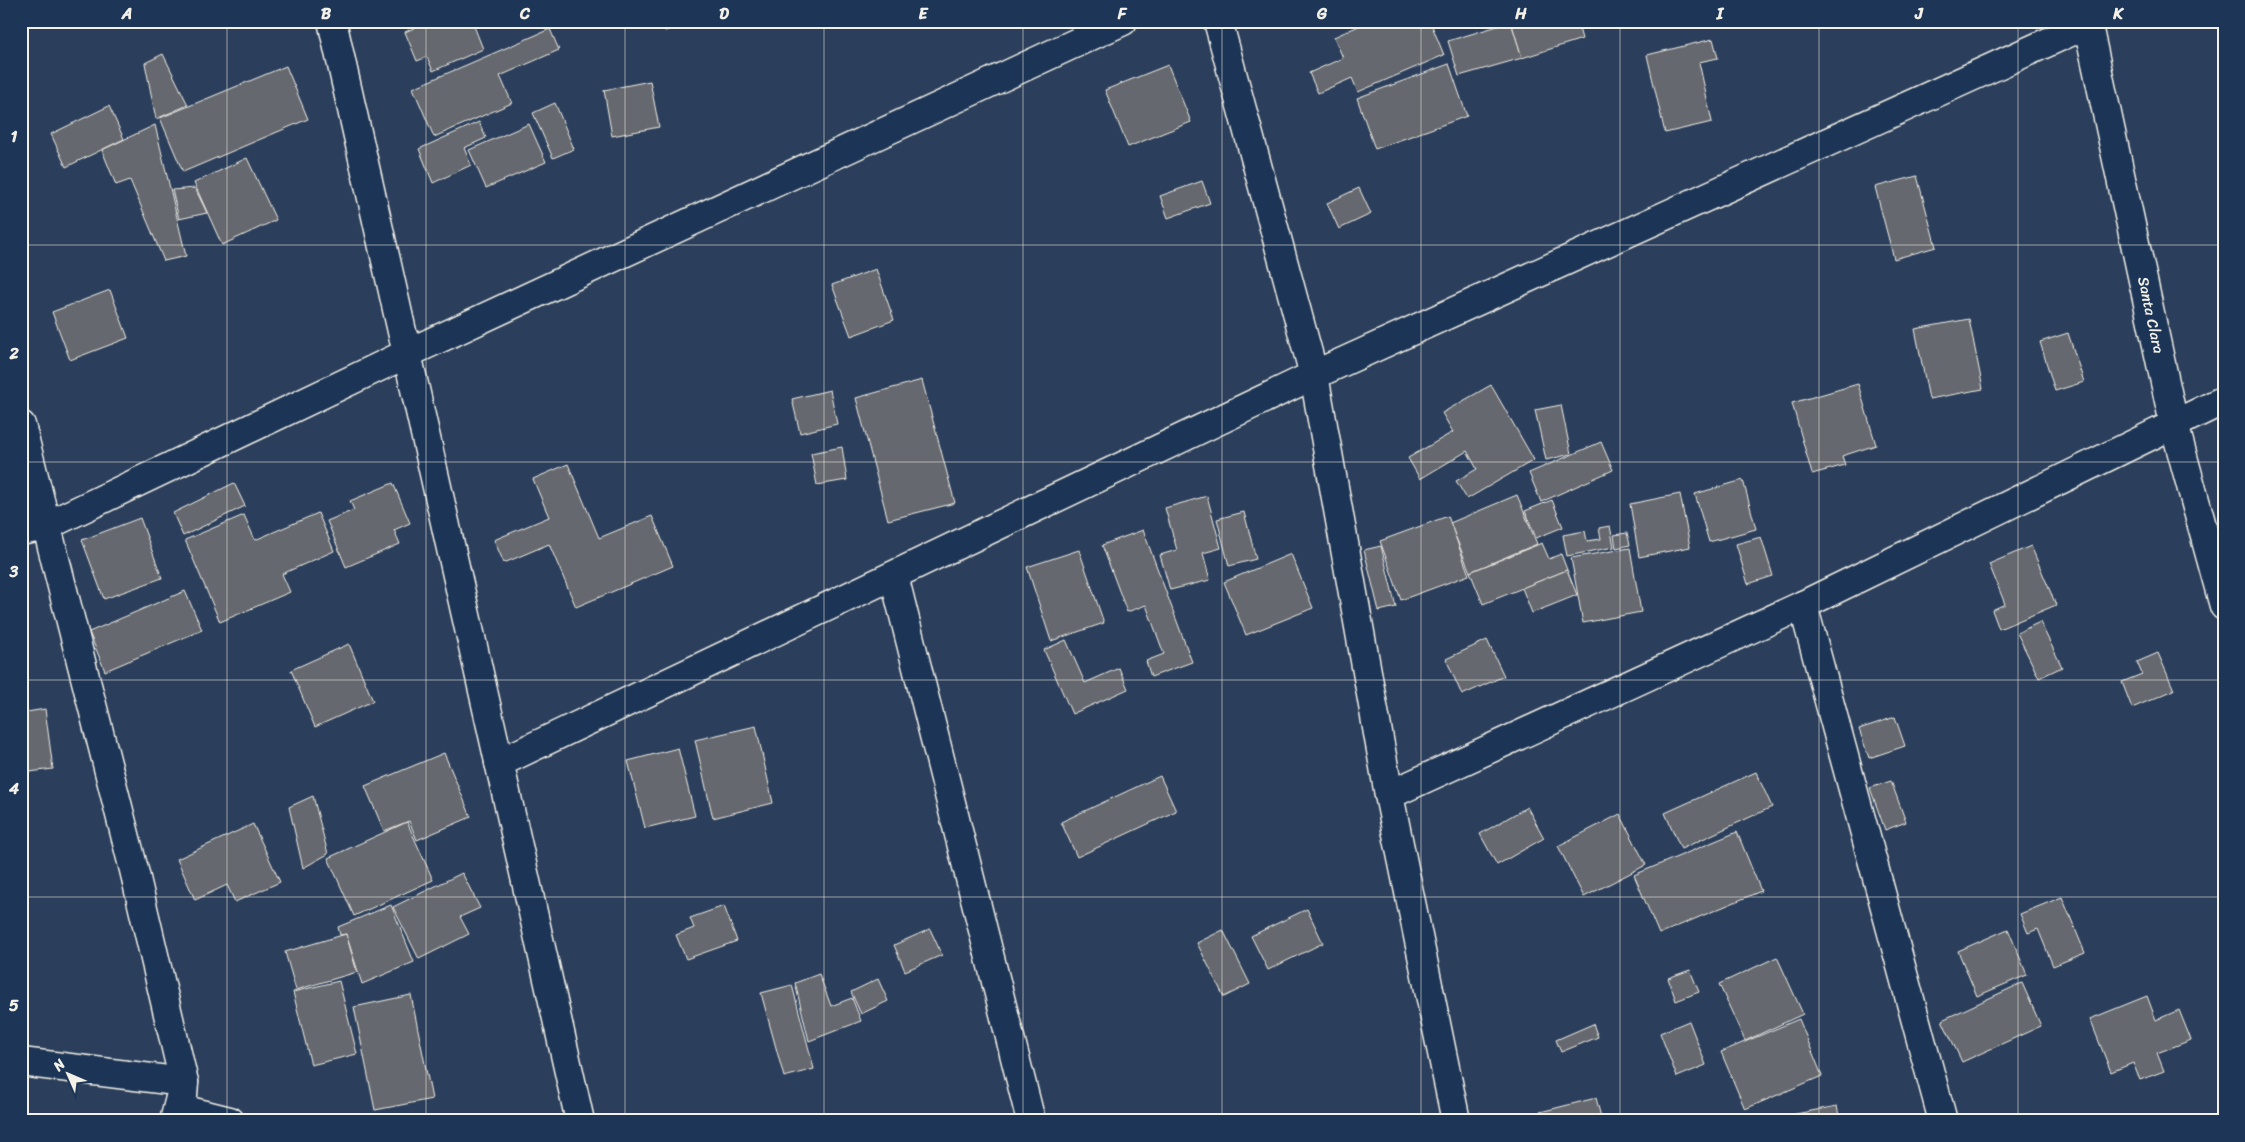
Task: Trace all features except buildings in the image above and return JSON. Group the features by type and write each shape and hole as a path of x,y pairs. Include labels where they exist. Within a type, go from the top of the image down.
{"street":[{"path":"332,21 580,1121"},
{"path":"34,529 1123,21"},
{"path":"1218,21 1314,375 1389,796 1456,1121"},
{"path":"499,763 1314,375 2088,23"},
{"name":"Santa Clara","path":"2088,23 2174,424 2224,606"},
{"path":"1389,796 1803,605 2224,400"},
{"path":"21,425 34,529 134,870 184,1082 182,1109 230,1121"},
{"path":"894,576 1031,1121"},
{"path":"1803,605 1943,1121"},
{"path":"21,1062 184,1082"},
{"path":"174,1121 184,1082"}]}
